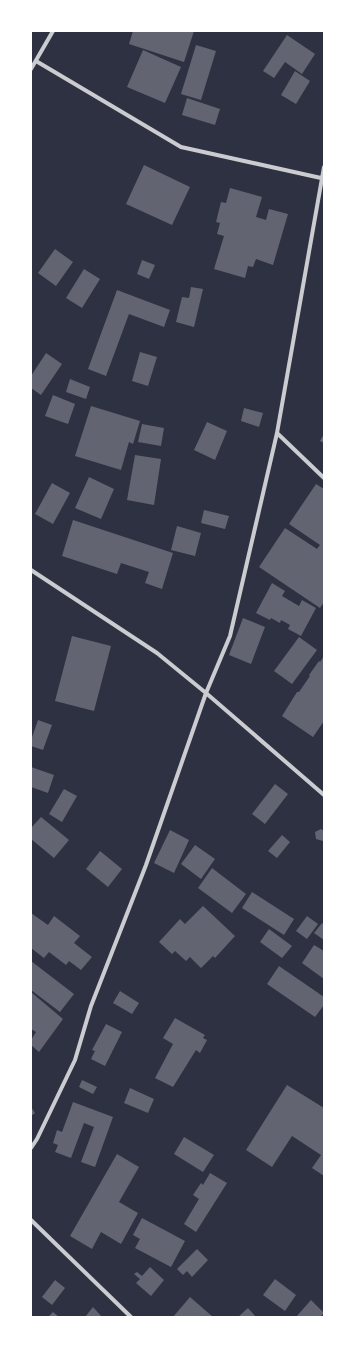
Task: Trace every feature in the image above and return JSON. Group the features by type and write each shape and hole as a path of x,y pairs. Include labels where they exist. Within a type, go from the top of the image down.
{"street":[{"path":"31,69 53,31"},
{"path":"36,61 181,147 321,178"},
{"path":"31,1148 75,1060 91,1006 146,865 206,693 230,636 277,433 324,167"},
{"path":"277,433 324,478"},
{"path":"31,570 157,653 206,693 324,795"},
{"path":"31,1220 131,1317"}],"building":[{"path":"133,31 194,31 184,62 129,44"},
{"path":"287,35 315,54 302,74 285,62 274,78 263,71"},
{"path":"196,45 216,51 201,100 181,94"},
{"path":"143,50 181,67 165,103 127,87"},
{"path":"295,71 310,81 296,104 281,95"},
{"path":"187,98 220,109 215,125 182,115"},
{"path":"144,165 190,187 172,225 126,204"},
{"path":"230,188 262,197 256,217 266,220 269,209 288,214 273,265 256,259 253,267 248,266 245,278 214,269 224,236 217,234 220,223 216,222 221,202 226,203"},
{"path":"55,249 73,262 56,286 38,273"},
{"path":"142,260 155,265 149,279 137,274"},
{"path":"84,269 100,279 82,308 66,298"},
{"path":"191,287 203,289 194,327 176,322 182,297 189,298"},
{"path":"117,290 170,310 164,327 129,314 106,376 88,369"},
{"path":"140,352 157,357 148,386 132,381"},
{"path":"46,353 62,364 41,395 31,388 31,376"},
{"path":"70,379 90,387 86,399 66,392"},
{"path":"53,395 75,404 68,424 45,416"},
{"path":"91,406 140,421 133,444 129,442 121,470 75,456"},
{"path":"244,408 263,413 259,427 241,421"},
{"path":"207,422 227,431 215,460 194,450"},
{"path":"142,424 164,428 161,446 138,442"},
{"path":"324,434 324,443 320,441"},
{"path":"135,455 161,459 154,505 127,500"},
{"path":"89,477 114,489 101,519 75,508"},
{"path":"52,483 70,493 53,524 35,514"},
{"path":"316,484 324,489 324,602 320,608 259,567 285,528 317,549 320,545 289,524"},
{"path":"204,510 229,516 225,529 201,523"},
{"path":"73,520 173,553 162,589 145,583 149,572 121,563 117,574 62,556"},
{"path":"177,526 201,533 195,556 171,550"},
{"path":"272,583 285,591 282,596 299,606 302,600 316,608 301,636 288,629 290,625 281,620 280,623 256,613"},
{"path":"243,618 265,627 251,664 229,655"},
{"path":"72,636 111,646 94,711 55,701"},
{"path":"299,637 317,650 292,684 274,671"},
{"path":"324,656 324,721 313,737 282,716 297,692 299,692 310,676 309,675"},
{"path":"38,720 52,725 43,750 31,746 31,740"},
{"path":"31,767 54,775 48,793 31,787"},
{"path":"275,784 288,794 265,824 252,814"},
{"path":"64,789 77,796 62,822 49,814"},
{"path":"41,817 69,840 54,858 31,839 31,828"},
{"path":"321,829 324,831 323,841 316,839 315,832"},
{"path":"170,830 189,840 174,873 154,863"},
{"path":"282,835 290,842 277,858 268,851"},
{"path":"195,845 215,859 201,879 181,864"},
{"path":"100,851 122,869 108,887 86,869"},
{"path":"212,868 246,894 232,913 198,888"},
{"path":"252,892 294,919 284,935 242,908"},
{"path":"203,906 235,936 215,958 213,956 201,968 190,957 186,961 175,951 172,954 159,942 180,919 185,924"},
{"path":"31,913 48,925 54,916 80,936 74,943 92,957 81,970 69,961 66,965 49,952 44,958 31,948"},
{"path":"307,916 318,924 307,939 296,931"},
{"path":"322,923 324,925 324,940 314,933"},
{"path":"269,929 292,946 282,958 260,942"},
{"path":"314,945 324,951 324,979 302,963"},
{"path":"31,961 74,994 60,1012 31,990"},
{"path":"279,966 324,997 324,1005 315,1017 267,984"},
{"path":"120,991 139,1003 132,1014 113,1003"},
{"path":"31,992 63,1019 39,1052 31,1045 31,1040 36,1032 31,1029"},
{"path":"175,1018 205,1035 203,1038 207,1040 200,1053 196,1050 173,1087 155,1078 173,1044 163,1038"},
{"path":"106,1024 122,1032 105,1066 91,1059 95,1051 92,1050"},
{"path":"82,1080 97,1087 93,1094 79,1087"},
{"path":"287,1085 324,1108 324,1176 312,1168 321,1155 292,1136 272,1167 246,1150"},
{"path":"130,1088 154,1099 148,1113 124,1103"},
{"path":"73,1102 113,1117 95,1167 81,1162 94,1127 84,1123 71,1158 55,1152 58,1145 53,1143 57,1130 62,1132"},
{"path":"31,1107 35,1113 31,1116"},
{"path":"184,1137 214,1155 203,1172 174,1154"},
{"path":"117,1154 139,1167 119,1202 138,1213 121,1244 101,1232 92,1249 70,1236"},
{"path":"210,1173 227,1183 196,1232 184,1224 199,1199 193,1195 201,1183 203,1185"},
{"path":"142,1218 185,1241 171,1267 135,1248 140,1239 133,1235"},
{"path":"197,1249 208,1260 192,1277 187,1271 183,1275 177,1269"},
{"path":"150,1267 164,1280 151,1296 136,1283 140,1279 134,1274 137,1272 142,1276"},
{"path":"275,1279 296,1295 285,1311 263,1295"},
{"path":"55,1280 65,1288 52,1305 42,1297"},
{"path":"190,1297 213,1317 173,1317"},
{"path":"311,1300 324,1313 320,1317 296,1317"},
{"path":"93,1307 102,1317 85,1317"},
{"path":"248,1308 256,1317 238,1317"},
{"path":"53,1312 59,1317 48,1317"}]}
